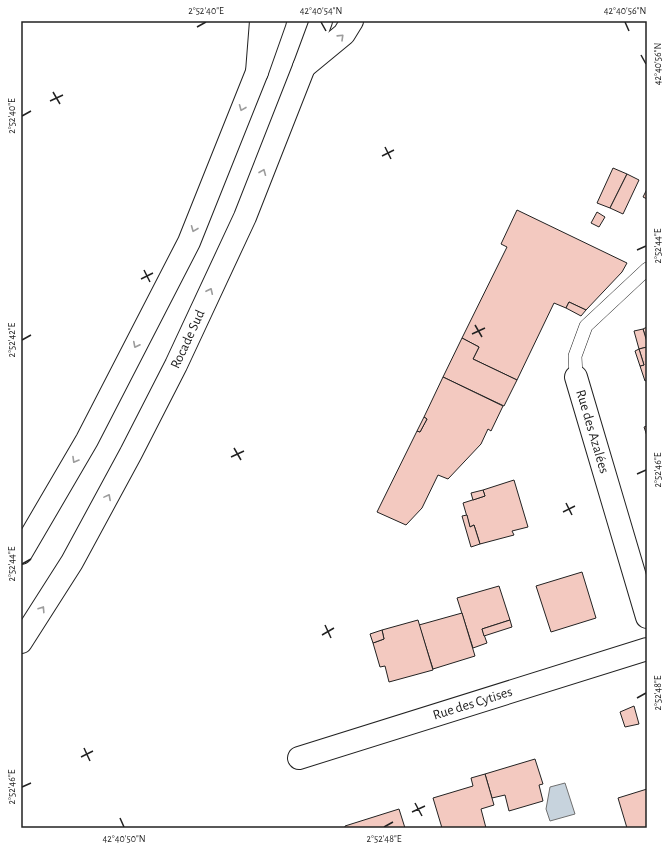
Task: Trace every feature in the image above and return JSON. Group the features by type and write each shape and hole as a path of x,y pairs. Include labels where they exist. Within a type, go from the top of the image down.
{"main road":[{"path":"257,72 261,21"},
{"path":"21,553 87,440 189,242 276,21"},
{"name":"Rocade Sud","path":"21,642 72,562 131,453 176,364 245,217 321,21"},
{"path":"304,67 344,34 352,21"},
{"name":"Rue des Azalées","path":"576,377 647,617"},
{"name":"Rue des Cytises","path":"299,758 647,649"}],"lane":[{"name":"Rue des Azalées","path":"576,377 575,356 586,326 647,269"}],"shaded area":[{"path":"565,783 575,814 550,821 546,809 550,787"}],"building":[{"path":"613,168 627,174 610,208 597,203"},
{"path":"627,174 639,180 623,214 610,208"},
{"path":"647,189 647,199 643,197"},
{"path":"517,210 627,263 622,272 586,310 569,302 566,308 554,303 517,380 473,359 479,347 462,338 507,247 501,244"},
{"path":"597,212 605,217 599,227 591,223"},
{"path":"569,302 586,310 581,316 566,308"},
{"path":"647,327 647,342 643,329"},
{"path":"643,329 647,347 639,349 634,331"},
{"path":"462,338 479,347 473,359 517,380 504,406 443,377"},
{"path":"647,347 647,380 645,381 640,366 644,365 639,349"},
{"path":"639,349 644,365 640,366 635,351"},
{"path":"443,377 503,406 491,431 488,429 481,444 448,479 438,475 422,508 406,525 377,512 417,431 420,432 427,419 424,417"},
{"path":"424,417 427,419 420,432 417,431"},
{"path":"647,426 647,436 644,427"},
{"path":"514,480 528,527 512,531 514,535 480,544 474,525 470,527 463,503 485,496 483,490"},
{"path":"483,490 485,496 473,500 471,493"},
{"path":"467,515 470,527 474,525 480,544 471,547 462,516"},
{"path":"582,572 596,618 551,632 536,586"},
{"path":"499,586 510,620 482,629 487,643 473,648 457,598"},
{"path":"462,613 475,656 433,669 419,625"},
{"path":"418,620 433,670 389,682 385,666 380,667 373,643 384,639 382,630"},
{"path":"510,620 512,627 484,636 482,629"},
{"path":"382,630 384,639 373,643 370,634"},
{"path":"634,706 639,724 625,727 620,712"},
{"path":"535,759 543,784 539,785 543,801 509,811 505,795 492,798 485,774"},
{"path":"485,774 494,805 481,809 486,828 442,828 433,798 473,786 471,778"},
{"path":"647,789 647,828 627,828 618,798"},
{"path":"399,809 405,828 345,828 345,826"}]}
